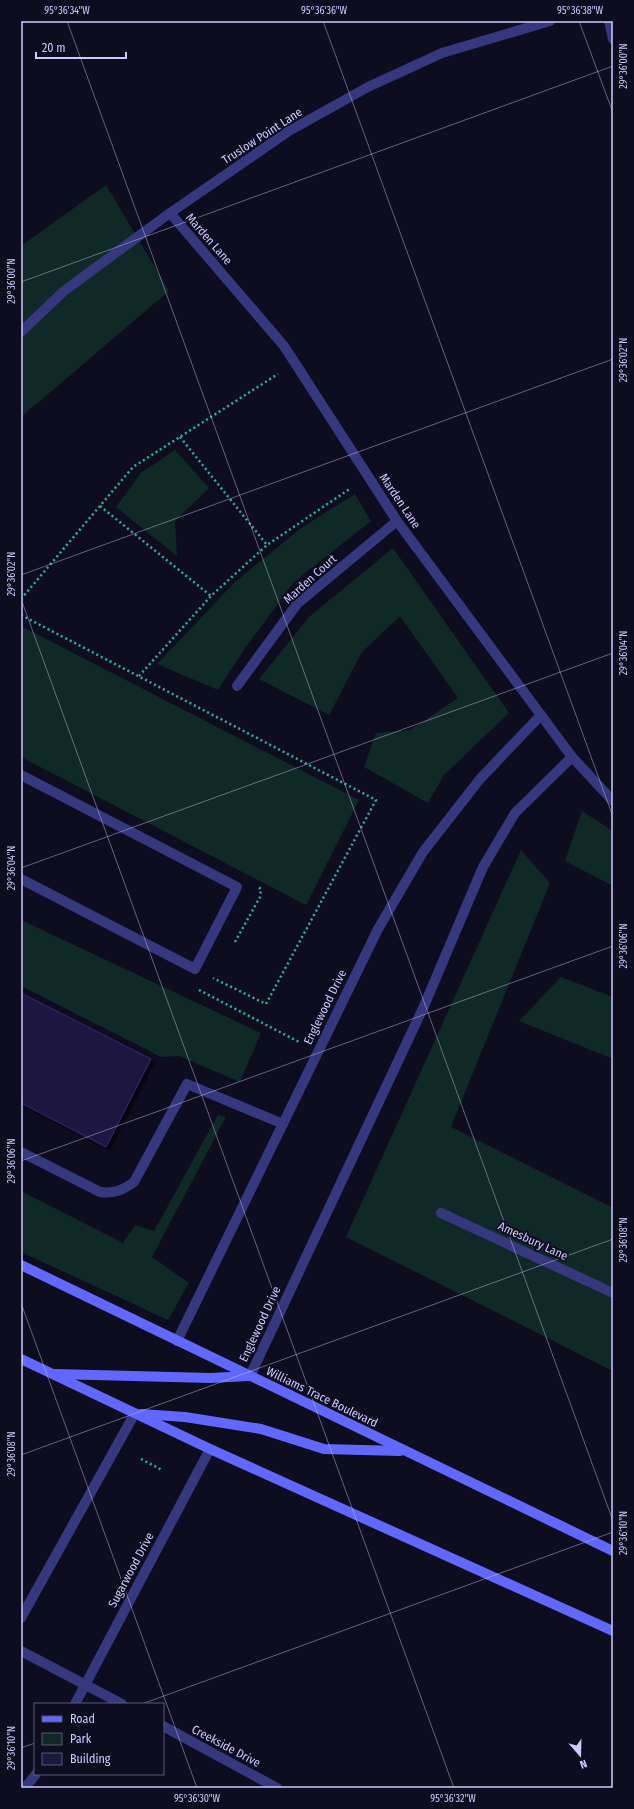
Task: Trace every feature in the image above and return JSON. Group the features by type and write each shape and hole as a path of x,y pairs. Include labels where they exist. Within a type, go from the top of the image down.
{"main road":[{"name":"Williams Trace Boulevard","path":"21,1265 613,1551"},
{"path":"21,1359 210,1449 613,1631"},
{"path":"51,1373 211,1378 250,1376"},
{"path":"135,1413 185,1417 261,1429 324,1449 404,1451"}],"street":[{"name":"Truslow Point Lane","path":"21,332 64,291 170,213 289,131 368,87 442,53 550,21"},
{"path":"609,21 613,39"},
{"name":"Marden Lane","path":"170,213 284,346 397,521 572,757 613,801"},
{"name":"Marden Court","path":"237,686 297,604 397,521"},
{"name":"Englewood Drive","path":"177,1341 378,929 423,852 480,779 541,715"},
{"name":"Englewood Drive","path":"250,1376 424,1006 483,867 515,814 572,757"},
{"path":"21,775 237,887 195,969 21,879"},
{"path":"21,1152 100,1192 109,1193 121,1190 134,1182 187,1084 283,1124"},
{"name":"Amesbury Lane","path":"441,1213 613,1293"},
{"path":"21,1618 135,1413"},
{"name":"Sugarwood Drive","path":"76,1703 210,1449"},
{"path":"21,1652 86,1684 120,1703"},
{"name":"Creekside Drive","path":"164,1727 277,1788"},
{"path":"25,1788 35,1775"}],"path":[{"path":"21,599 133,467 279,374"},
{"path":"180,437 267,545"},
{"path":"139,676 211,596 267,545 356,485"},
{"path":"100,506 211,596"},
{"path":"21,615 376,800 266,1004 195,969"},
{"path":"141,1460 162,1470"}],"green space":[{"path":"106,185 169,291 21,417 21,246"},
{"path":"175,450 209,488 175,521 177,556 116,507 141,473"},
{"path":"355,494 371,521 294,582 245,648 218,690 157,664 235,582 301,528"},
{"path":"393,548 509,713 444,775 428,803 364,767 376,733 410,730 458,698 400,616 362,652 329,715 259,679 310,616"},
{"path":"21,626 359,800 306,905 21,757"},
{"path":"582,811 613,831 613,886 565,861"},
{"path":"521,850 550,883 451,1127 613,1208 613,1371 346,1237"},
{"path":"21,920 261,1033 240,1082 179,1056 161,1057 21,986"},
{"path":"561,977 613,997 613,1059 519,1021"},
{"path":"218,1115 226,1117 152,1257 189,1283 168,1320 21,1252 21,1191 123,1243 135,1225 154,1231"}],"building":[{"path":"21,993 151,1059 106,1147 21,1103"}]}
